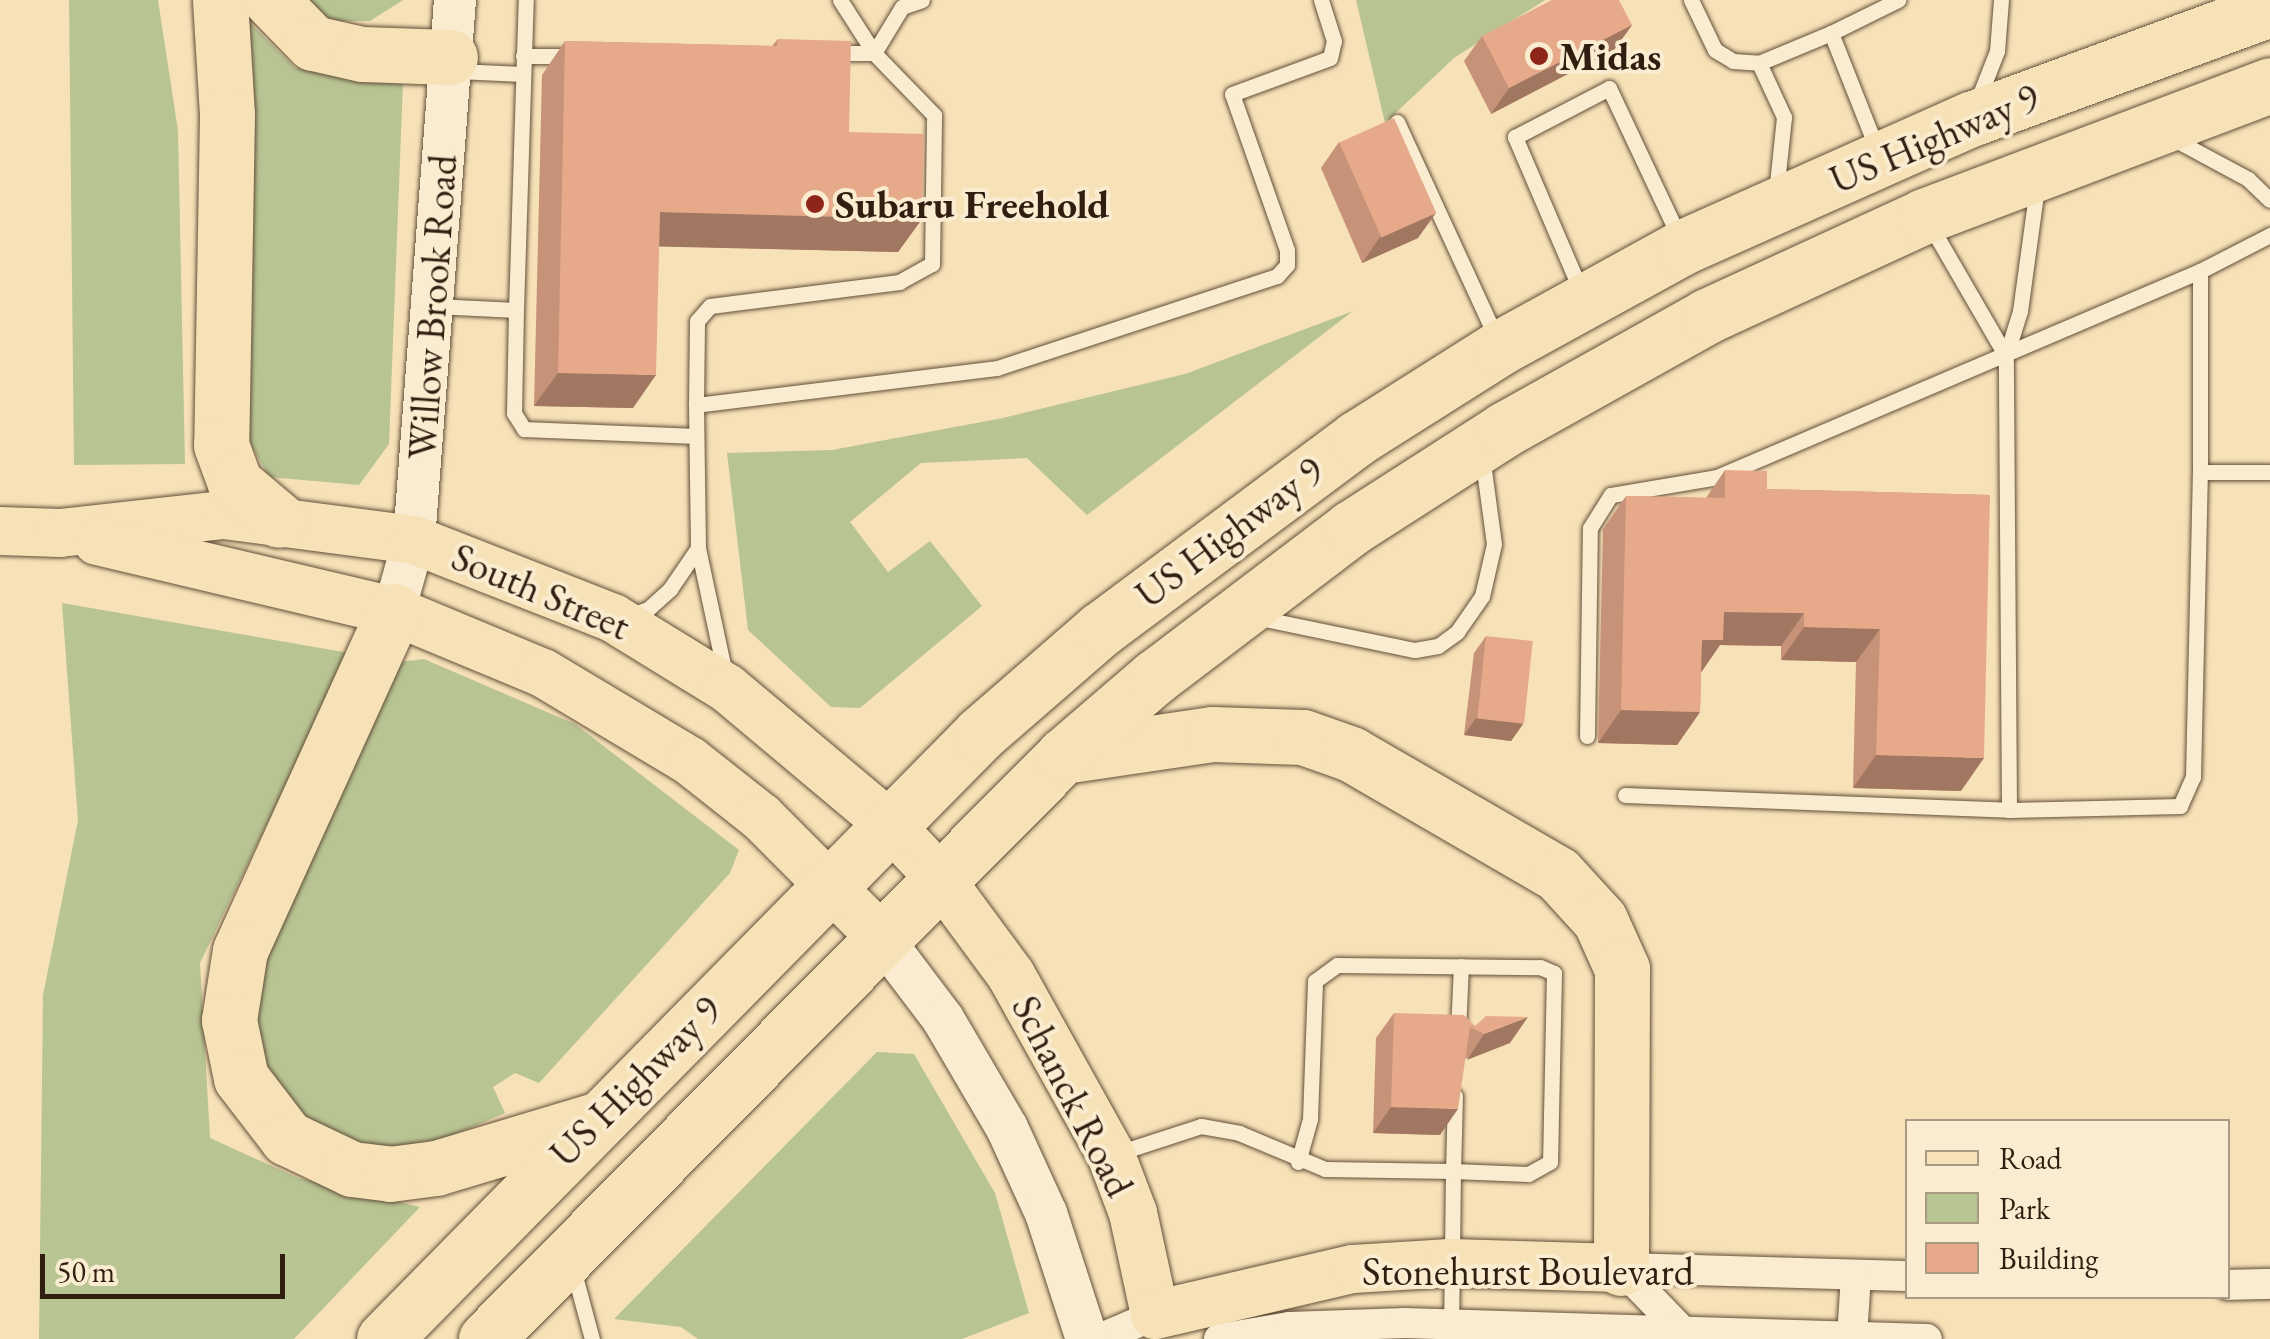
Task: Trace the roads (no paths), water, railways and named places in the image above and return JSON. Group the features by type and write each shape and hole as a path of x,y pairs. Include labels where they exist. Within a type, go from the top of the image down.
{"highway":[{"path":"220,0 227,115 221,445 235,483 279,520"},
{"path":"271,0 313,43 362,54 450,64"},
{"name":"US Highway 9","path":"384,1339 888,823 1101,629 1356,438 1501,347 1683,246 1971,119 2270,9"},
{"name":"US Highway 9","path":"486,1339 938,876 1063,756 1236,613 1480,444 1659,340 1924,216 2270,85"},
{"path":"394,611 240,950 228,1020 241,1078 287,1138 352,1169 390,1174 436,1168 596,1120"},
{"path":"1063,756 1212,734 1304,738 1351,754 1558,874 1600,920 1622,969 1621,1268"}],"main road":[{"name":"South Street","path":"0,531 60,533 224,515 414,540 613,618 728,688 888,823 938,876"},
{"name":"South Street","path":"60,533 394,611 543,673 651,734 762,817 881,937"},
{"name":"Schanck Road","path":"938,876 1040,1021 1111,1155 1133,1213 1156,1327"},
{"name":"Stonehurst Boulevard","path":"1156,1327 1292,1279 1450,1264 1621,1268"}],"street":[{"name":"Willow Brook Road","path":"394,611 414,540 454,0"},
{"name":"Schanck Road","path":"881,937 943,1019 1008,1128 1046,1213 1087,1339"},
{"name":"Stonehurst Boulevard","path":"1621,1268 1905,1276"},
{"path":"1621,1268 1683,1332"},
{"path":"1852,1337 1856,1275"},
{"path":"2230,1285 2270,1284"},
{"name":"Stonehurst Boulevard","path":"1098,1339 1156,1327"},
{"name":"Stonehurst Boulevard","path":"1219,1339 1289,1327 1927,1339"}],"lane":[{"path":"526,0 514,413 524,429 696,436"},
{"path":"728,688 698,548 696,321 710,306 899,282 932,264 934,114 926,99 874,52 840,0"},
{"path":"874,52 902,7 922,0"},
{"path":"696,405 997,368 1277,276 1288,255 1232,94 1330,58 1334,45 1321,0"},
{"path":"1690,0 1715,50 1733,61 1759,63 1898,0"},
{"path":"1971,119 1998,51 2001,0"},
{"path":"1831,33 1881,159"},
{"path":"812,54 874,52"},
{"path":"523,56 600,56"},
{"path":"1759,63 1784,117 1775,206"},
{"path":"450,64 522,74"},
{"path":"1584,299 1515,137 1530,128 1608,88 1683,246"},
{"path":"1398,122 1501,347"},
{"path":"2153,128 2248,180 2270,200"},
{"path":"2008,810 2006,356 2020,312 2039,170"},
{"path":"1924,216 2006,356"},
{"path":"1586,736 1590,528 1611,496 1717,477 2006,356 2200,271 2270,235"},
{"path":"1625,795 2008,810 2169,810 2187,798 2200,472 2200,271"},
{"path":"432,306 516,310"},
{"path":"1236,613 1415,650 1448,639 1482,596 1494,544 1480,444"},
{"path":"2200,472 2270,472"},
{"path":"613,618 648,609 698,548"},
{"path":"1111,1155 1201,1126 1239,1133 1298,1162 1343,1171 1535,1172 1554,1151 1556,978 1540,967 1338,965 1315,981 1310,1119 1298,1162"},
{"path":"1457,1040 1461,966"},
{"path":"1451,1332 1456,1082"},
{"path":"569,1254 592,1339"}],"place":[{"name":"Midas","path":"1539,56"},
{"name":"Subaru Freehold","path":"815,204"}]}
